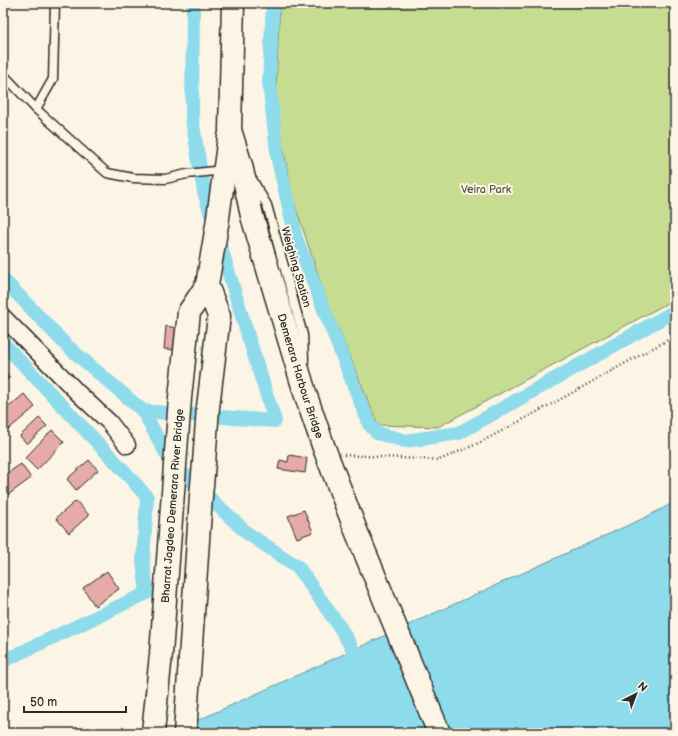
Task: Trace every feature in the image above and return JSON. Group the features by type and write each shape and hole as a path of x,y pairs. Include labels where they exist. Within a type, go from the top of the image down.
{"main road":[{"name":"Demerara Harbour Bridge","path":"233,3 230,130 225,169 252,216 305,393 326,454 439,733"},
{"name":"Bharrat Jagdeo Demerara River Bridge","path":"153,733 161,654 180,398 189,312 208,285 218,226 225,169"},
{"name":"Bharrat Jagdeo Demerara River Bridge","path":"184,733 208,407 219,316 208,285"}],"street":[{"path":"3,317 78,394 109,422 127,445"}],"lane":[{"path":"36,109 54,79 55,3"},
{"path":"3,74 36,109 107,173 134,178 165,179 225,169"},
{"name":"Weighing Station","path":"225,169 255,183 267,205 304,335 305,393"}],"path":[{"path":"326,454 439,460 481,442 675,336"}],"green space":[{"name":"Veira Park","path":"280,3 675,3 675,299 438,427 378,425 325,296 293,199 275,106"}],"water":[{"path":"675,502 675,733 170,733 644,518"}],"building":[{"path":"166,326 182,329 181,350 164,349"},
{"path":"3,370 10,377 3,383"},
{"path":"24,394 35,407 3,434 3,412"},
{"path":"39,418 47,426 27,444 20,436"},
{"path":"52,430 64,442 37,470 25,458"},
{"path":"289,455 307,458 305,473 278,469 280,460 288,462"},
{"path":"89,460 98,470 76,490 67,479"},
{"path":"21,464 31,478 8,495 3,488 3,476"},
{"path":"76,501 89,515 69,533 56,518"},
{"path":"304,510 313,532 297,538 288,516"},
{"path":"107,571 119,589 95,606 83,588"}],"waterway":[{"path":"143,411 275,421 204,192 192,119 193,3"},
{"path":"273,3 269,83 278,160 296,238 369,424 377,433 406,441 459,433 675,311"},
{"path":"3,279 66,345 143,411 170,461 247,533 298,567 341,629 353,650"},
{"path":"3,343 147,497 143,562 147,593 3,661"}]}
